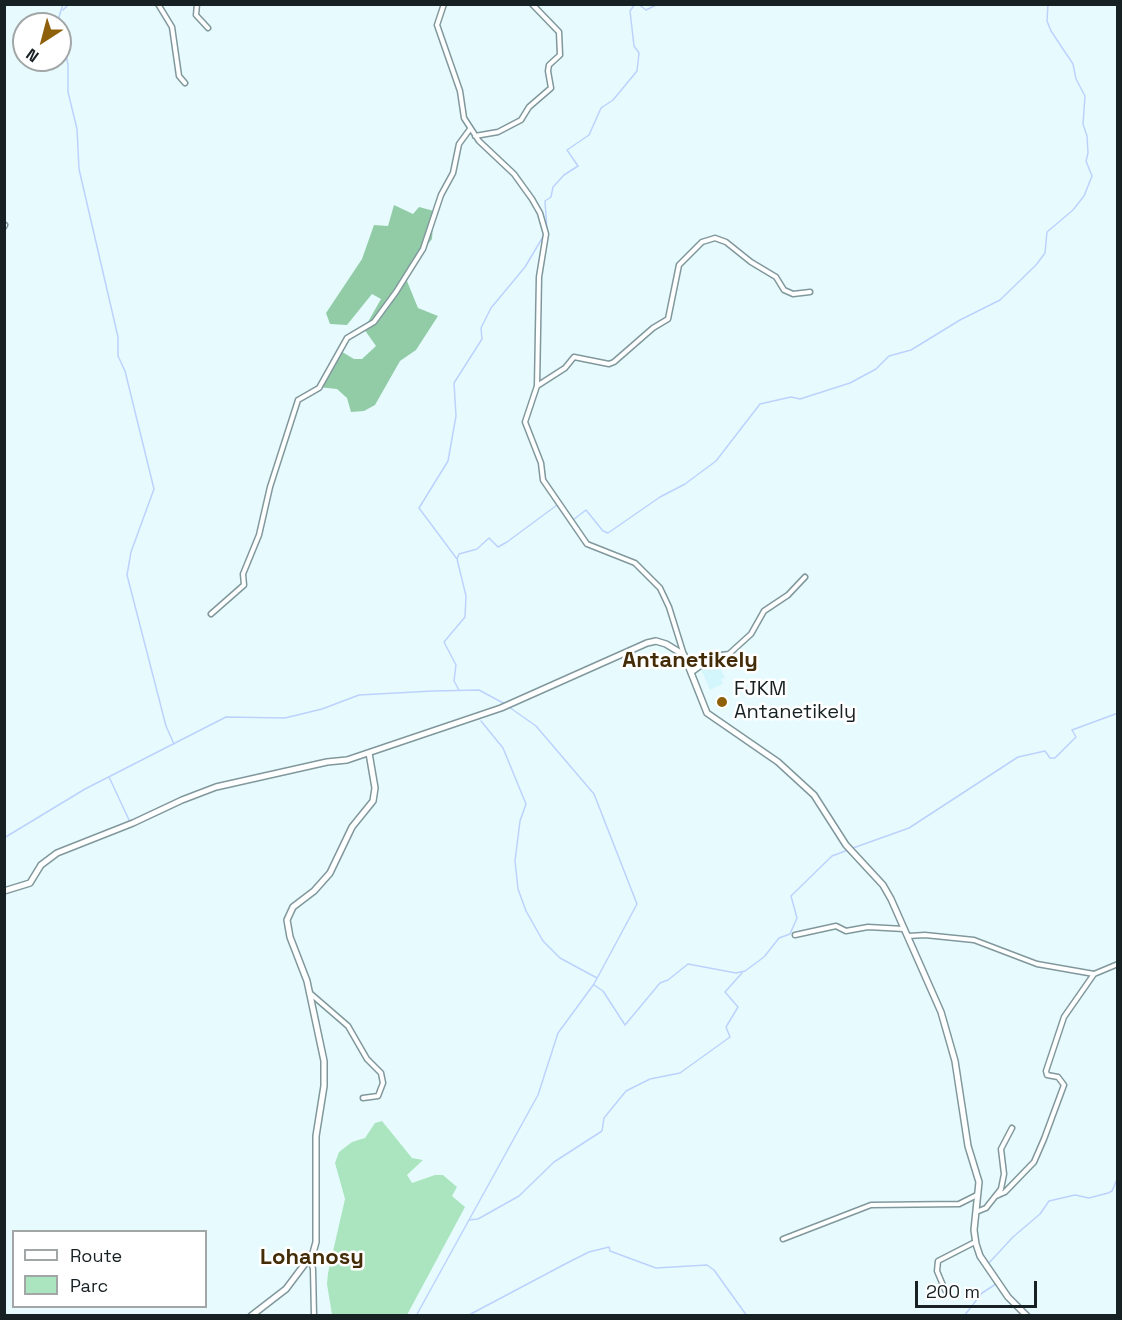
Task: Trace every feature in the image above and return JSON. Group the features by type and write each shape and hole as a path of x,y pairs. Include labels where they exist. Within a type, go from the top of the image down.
{"street":[{"path":"158,4 172,27 179,76 185,83"},
{"path":"197,4 196,15 208,28"},
{"path":"444,4 436,25 450,57 464,118 475,136 514,174 540,213 546,232 538,286 537,386 525,422 537,452 546,487 587,544 635,563 660,588 667,601 690,673 707,712 778,762 814,795 846,845 883,885 944,1022 955,1061 968,1146 979,1182 975,1242 1008,1297 1027,1316"},
{"path":"475,136 498,132 521,120 529,107 550,88 549,64 560,55 559,32 532,4"},
{"path":"211,614 244,585 243,574 260,535 270,487 298,400 319,388 347,338 374,322 396,292 423,249 441,195 453,173 459,144 470,129"},
{"path":"537,386 565,368 574,357 609,364 614,362 653,328 668,319 679,265 702,242 715,238 726,242 751,262 776,277 784,291 793,294 810,292"},
{"path":"690,673 714,656 729,654 752,634 764,611 788,595 805,577"},
{"path":"4,891 30,883 41,865 57,853 216,788 369,753 501,708 647,643 656,641 666,644 684,655"},
{"path":"251,1316 280,1295 309,1258 317,1230 316,1136 325,1071 310,993 290,938 287,920 289,912 326,878 352,827 373,801 375,788 369,753"},
{"path":"795,935 836,926 846,931 868,927 904,929"},
{"path":"907,936 925,935 974,940 1037,964 1094,974"},
{"path":"996,1196 1005,1192 1034,1162 1044,1139 1064,1084 1058,1077 1047,1075 1047,1071 1064,1017 1094,974 1118,964"},
{"path":"310,993 348,1026 367,1059 381,1073 383,1083 378,1096 363,1098"},
{"path":"976,1212 986,1208 996,1196 1004,1174 1001,1149 1012,1128"},
{"path":"783,1239 871,1205 959,1204 977,1195"},
{"path":"945,1290 937,1271 938,1262 975,1242"},
{"path":"309,1258 313,1269 314,1316"}],"shaded area":[{"path":"715,657 725,678 721,679 723,684 710,690 701,669"}],"green space":[{"path":"394,205 413,214 419,207 434,211 432,239 411,265 407,281 418,308 438,316 416,350 400,361 375,405 364,411 351,412 347,398 337,389 318,387 339,350 354,359 362,359 376,346 364,329 381,299 372,294 347,325 330,324 326,313 362,259 374,225 388,226"},
{"path":"382,1121 412,1158 423,1160 407,1175 412,1183 435,1175 443,1175 457,1187 452,1196 465,1207 407,1315 332,1315 327,1284 328,1273 345,1199 335,1163 339,1152 352,1142 365,1138 375,1123"}],"waterway":[{"path":"63,4 59,17 68,65 68,92 77,129 79,169 118,337 118,356 125,371 154,489 131,552 127,575 166,726 174,744"},
{"path":"63,10 69,4"},
{"path":"457,559 419,508 448,461 456,416 454,383 482,339 481,328 491,308 525,267 547,230 545,201 551,197 553,187 564,175 578,166 567,150 589,135 601,108 613,100 637,71 639,53 634,46 630,11 635,4"},
{"path":"638,4 646,10 658,4"},
{"path":"573,520 586,510 603,531 608,533 660,497 685,484 716,461 760,404 791,397 800,399 850,383 876,369 889,356 911,350 960,320 1000,300 1036,265 1045,253 1047,232 1073,210 1084,196 1092,176 1086,161 1087,136 1083,124 1085,96 1076,79 1073,64 1051,31 1047,21 1048,4"},
{"path":"459,690 454,681 456,665 444,642 465,617 466,596 457,559 459,554 477,549 489,538 498,547 557,505"},
{"path":"4,838 85,789 226,717 285,718 322,709 359,695 433,691 479,690 505,704"},
{"path":"416,1316 538,1095 558,1033 594,984 637,904 594,794 536,726 509,707"},
{"path":"853,848 909,828 1018,757 1045,751 1050,758 1055,758 1076,737 1072,730 1118,713"},
{"path":"481,721 503,748 526,804 520,821 515,861 518,889 526,911 543,941 560,958 597,978"},
{"path":"422,732 445,724"},
{"path":"109,777 130,822"},
{"path":"594,985 603,991 625,1025 660,983 668,980 688,964 736,973 745,971 764,957 779,938 790,934 797,918 791,896 832,856 848,850"},
{"path":"469,1220 478,1219 519,1196 554,1162 602,1131 604,1118 626,1091 650,1079 680,1073 730,1037 726,1027 738,1007 725,992 742,973"},
{"path":"988,1264 1013,1237 1040,1214 1049,1201 1075,1195 1089,1198 1108,1193 1112,1191 1118,1177"},
{"path":"467,1316 589,1252 609,1247 610,1251 656,1268 707,1265 714,1270 747,1316"},
{"path":"964,1316 982,1293 996,1284"}],"place":[{"name":"FJKM Antanetikely","path":"722,702"}],"district":[{"name":"Antanetikely","path":"690,661"},
{"name":"Lohanosy","path":"312,1258"}]}
